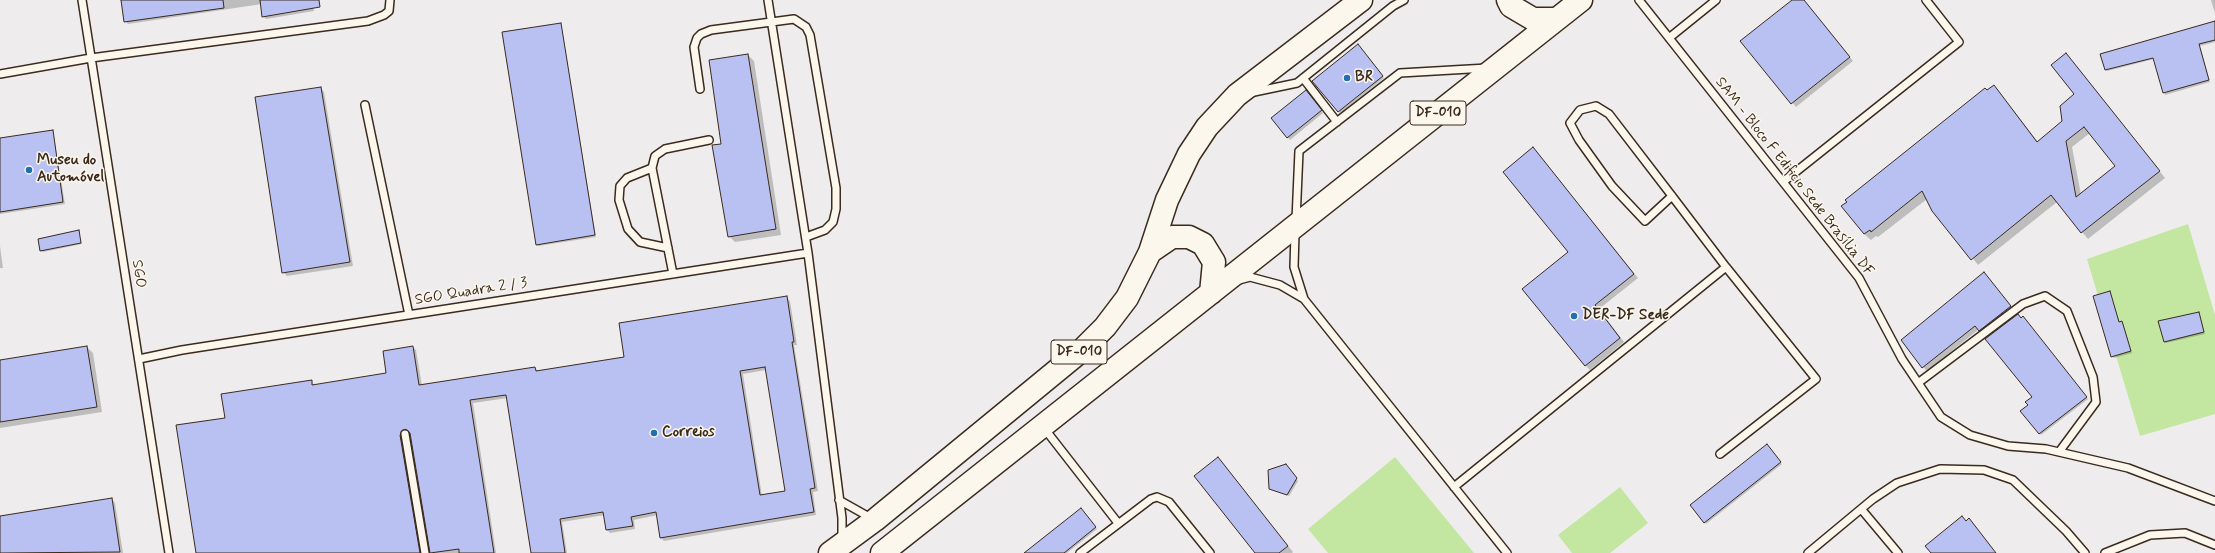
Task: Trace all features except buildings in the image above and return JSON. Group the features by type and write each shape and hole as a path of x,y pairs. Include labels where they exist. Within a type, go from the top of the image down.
{"main road":[{"name":"DF-010","path":"836,549 875,520 1082,350 1105,327 1127,298 1150,252 1167,200 1189,154 1207,127 1237,95 1361,0"},
{"path":"1508,0 1511,6 1533,19 1557,19"},
{"name":"DF-010","path":"882,553 1581,0"},
{"path":"1150,252 1172,237 1189,237 1203,244 1214,262 1217,288"}],"lane":[{"name":"SGO","path":"82,0 169,553"},
{"path":"0,74 91,58 368,21 384,15 388,11 390,0"},
{"path":"768,0 806,238 839,500 836,549"},
{"path":"1237,95 1297,83 1393,6 1404,0"},
{"name":"SAM - Bloco F Edificio Sede Brasília DF","path":"1639,0 1859,278 1902,359 1941,417 1970,435 2008,446 2046,449 2128,468 2215,501"},
{"path":"1669,38 1716,0"},
{"path":"1783,182 1960,42 1926,0"},
{"path":"700,89 694,47 697,38 701,34 711,30 772,21 794,20 806,27 810,35 836,188 836,209 833,222 825,230 806,238"},
{"path":"1304,299 1294,267 1293,247 1296,226 1299,151 1400,73 1496,67"},
{"path":"1303,78 1336,122"},
{"path":"365,105 409,315"},
{"path":"1672,196 1646,221 1612,186 1579,140 1570,124 1580,110 1596,106 1609,114 1726,266 1816,379 1720,454"},
{"path":"673,274 652,168 654,156 665,149 709,140"},
{"path":"652,168 627,178 620,186 619,200 628,228 640,242 668,248"},
{"name":"SGO Quadra 2 / 3","path":"139,359 182,350 808,253"},
{"path":"1454,487 1726,266"},
{"path":"1217,288 1250,277 1280,285 1304,299 1508,553"},
{"path":"1918,383 2023,304 2045,296 2067,311 2093,377 2096,402 2059,452"},
{"path":"1042,426 1118,523"},
{"path":"405,434 426,553"},
{"path":"1808,553 1862,510 1873,499 1897,483 1940,468 1984,470 2013,480 2066,531 2085,553"},
{"path":"1080,553 1151,499 1164,498 1169,502 1210,553"},
{"path":"839,500 875,520"},
{"path":"1862,510 1898,553"},
{"path":"2105,553 2150,536 2185,533 2215,545"}],"green space":[{"path":"2188,224 2215,315 2215,414 2140,436 2087,259"},
{"path":"1395,457 1474,553 1328,553 1308,529"},
{"path":"1620,487 1648,523 1610,553 1572,553 1558,535"}],"place":[{"name":"BR","path":"1347,78"},
{"name":"Museu do Automóvel","path":"29,170"},
{"name":"DER-DF Sede","path":"1574,316"},
{"name":"Correios","path":"654,433"}]}
